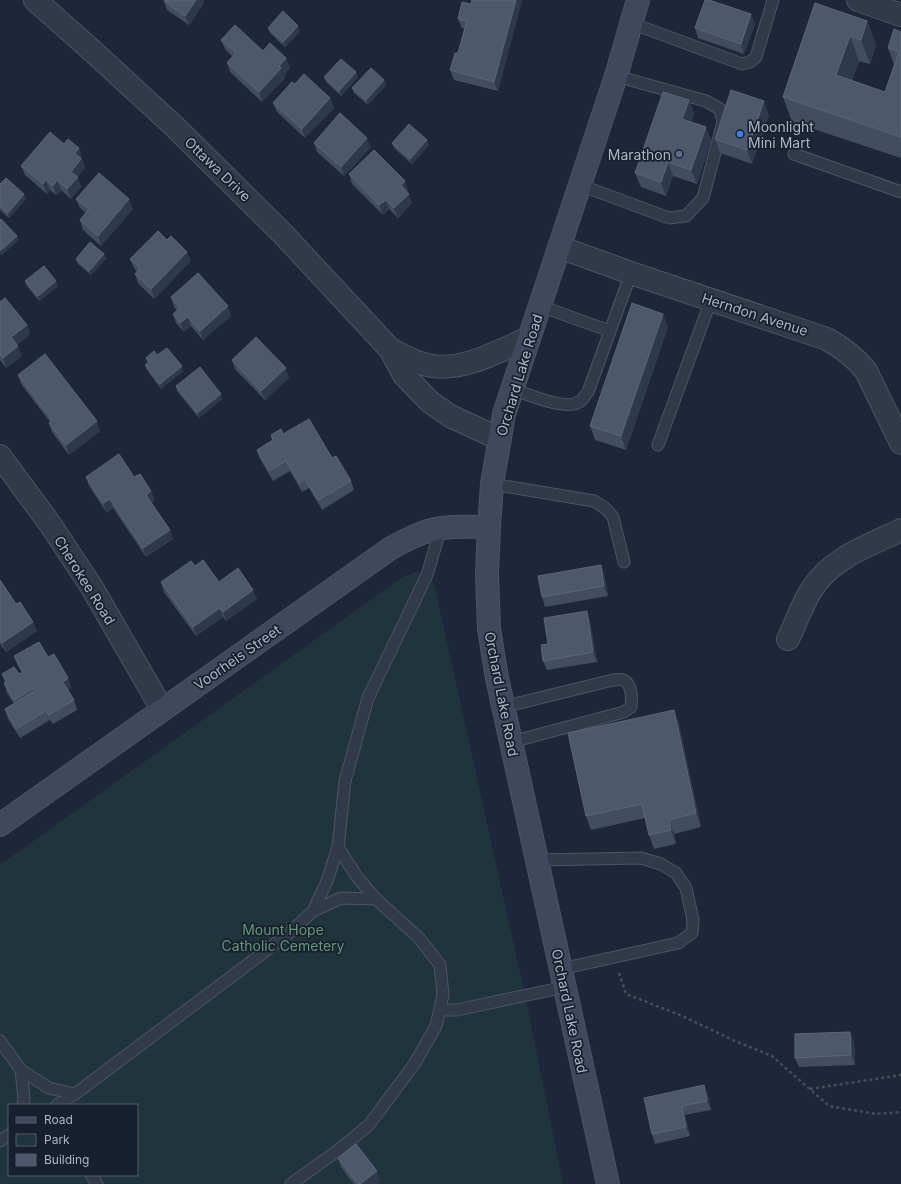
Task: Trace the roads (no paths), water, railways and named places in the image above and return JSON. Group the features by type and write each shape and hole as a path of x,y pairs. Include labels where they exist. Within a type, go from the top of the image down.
{"main road":[{"name":"Orchard Lake Road","path":"608,1184 497,678 489,628 487,574 488,527 492,484 504,414 616,76 638,0"},
{"name":"Voorheis Street","path":"0,825 391,548 424,532 441,528 488,527"}],"street":[{"name":"Ottawa Drive","path":"35,0 100,57 229,180 283,234 390,349 404,375 436,408 500,439"},
{"path":"858,0 901,14"},
{"name":"Herndon Avenue","path":"559,247 631,273 827,339 844,348 858,360 866,370 901,443"},
{"name":"Ottawa Drive","path":"390,349 421,364 444,367 456,366 468,362 529,338"},
{"name":"Cherokee Road","path":"0,456 50,524 84,576 162,709"},
{"path":"788,639 811,590 829,569 845,558 901,530"}],"lane":[{"path":"631,23 742,64 750,62 756,57 773,0"},
{"path":"580,185 669,218 686,216 703,198 723,122 720,109 706,101 616,76"},
{"path":"794,154 901,192"},
{"path":"512,389 561,404 568,405 579,402 588,392 631,273"},
{"path":"658,446 711,300"},
{"path":"540,306 610,331"},
{"path":"492,484 594,501 605,508 613,517 624,562"},
{"path":"313,912 327,881 338,847 345,781 368,698 426,575 441,528"},
{"path":"503,707 613,680 623,680 629,686 632,698 631,707 624,712 511,742"},
{"path":"291,1184 337,1151 369,1125 415,1063 436,1026 443,995 440,965 418,938 376,899 357,877 338,847"},
{"path":"440,1010 457,1010 563,978 615,957 678,943 692,933 693,920 686,888 676,873 661,864 641,858 537,860"},
{"path":"59,1104 75,1094 288,934 313,912 341,898 376,899"},
{"path":"0,1040 21,1070 49,1088 75,1094"},
{"path":"21,1070 23,1104"}],"place":[{"name":"Moonlight Mini Mart","path":"740,134"},
{"name":"Marathon","path":"679,154"}],"park label":[{"name":"Mount Hope Catholic Cemetery","path":"283,938"}]}
